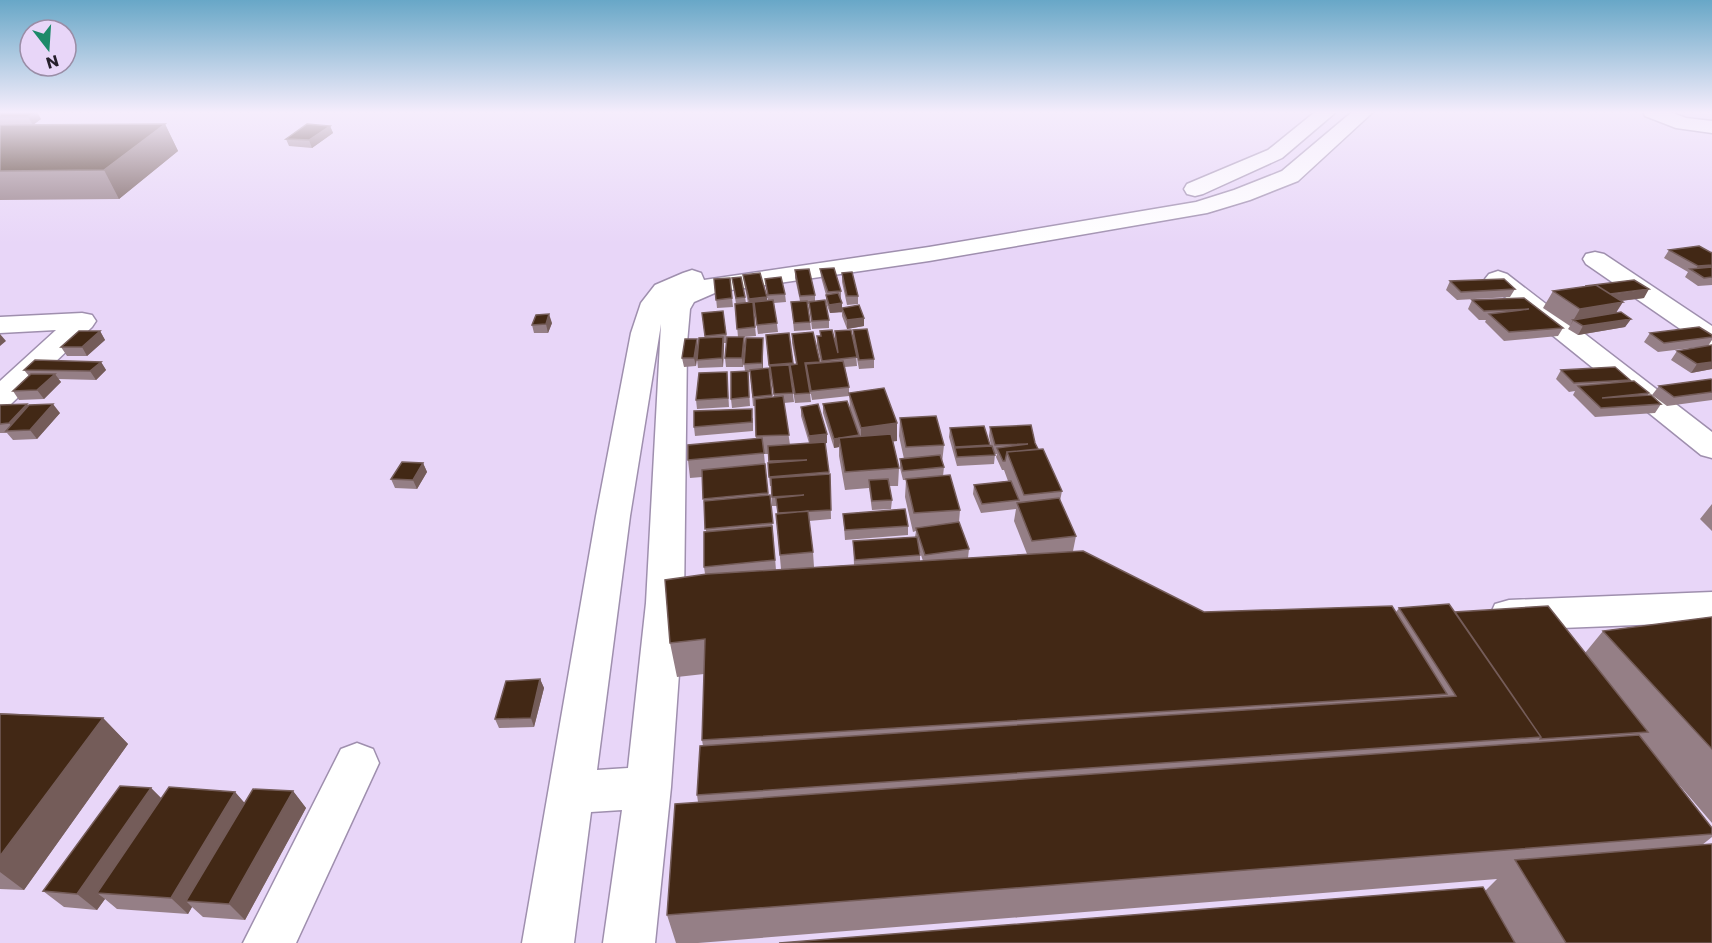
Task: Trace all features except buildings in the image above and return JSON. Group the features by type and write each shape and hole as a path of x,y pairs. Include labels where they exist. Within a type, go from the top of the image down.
{"street":[{"path":"548,943 613,516 645,333 652,305 659,292 677,281 728,270 1194,189 1270,156"},
{"path":"629,943 648,787 682,601 673,343 678,303 684,294 717,284 929,254 1199,208 1242,195 1290,176 1313,156"},
{"path":"1595,259 1712,338"},
{"path":"1498,279 1712,448"},
{"path":"0,325 82,321 0,396"},
{"path":"1477,617 1712,607"},
{"path":"269,943 357,763"},
{"path":"571,792 648,787"}]}
